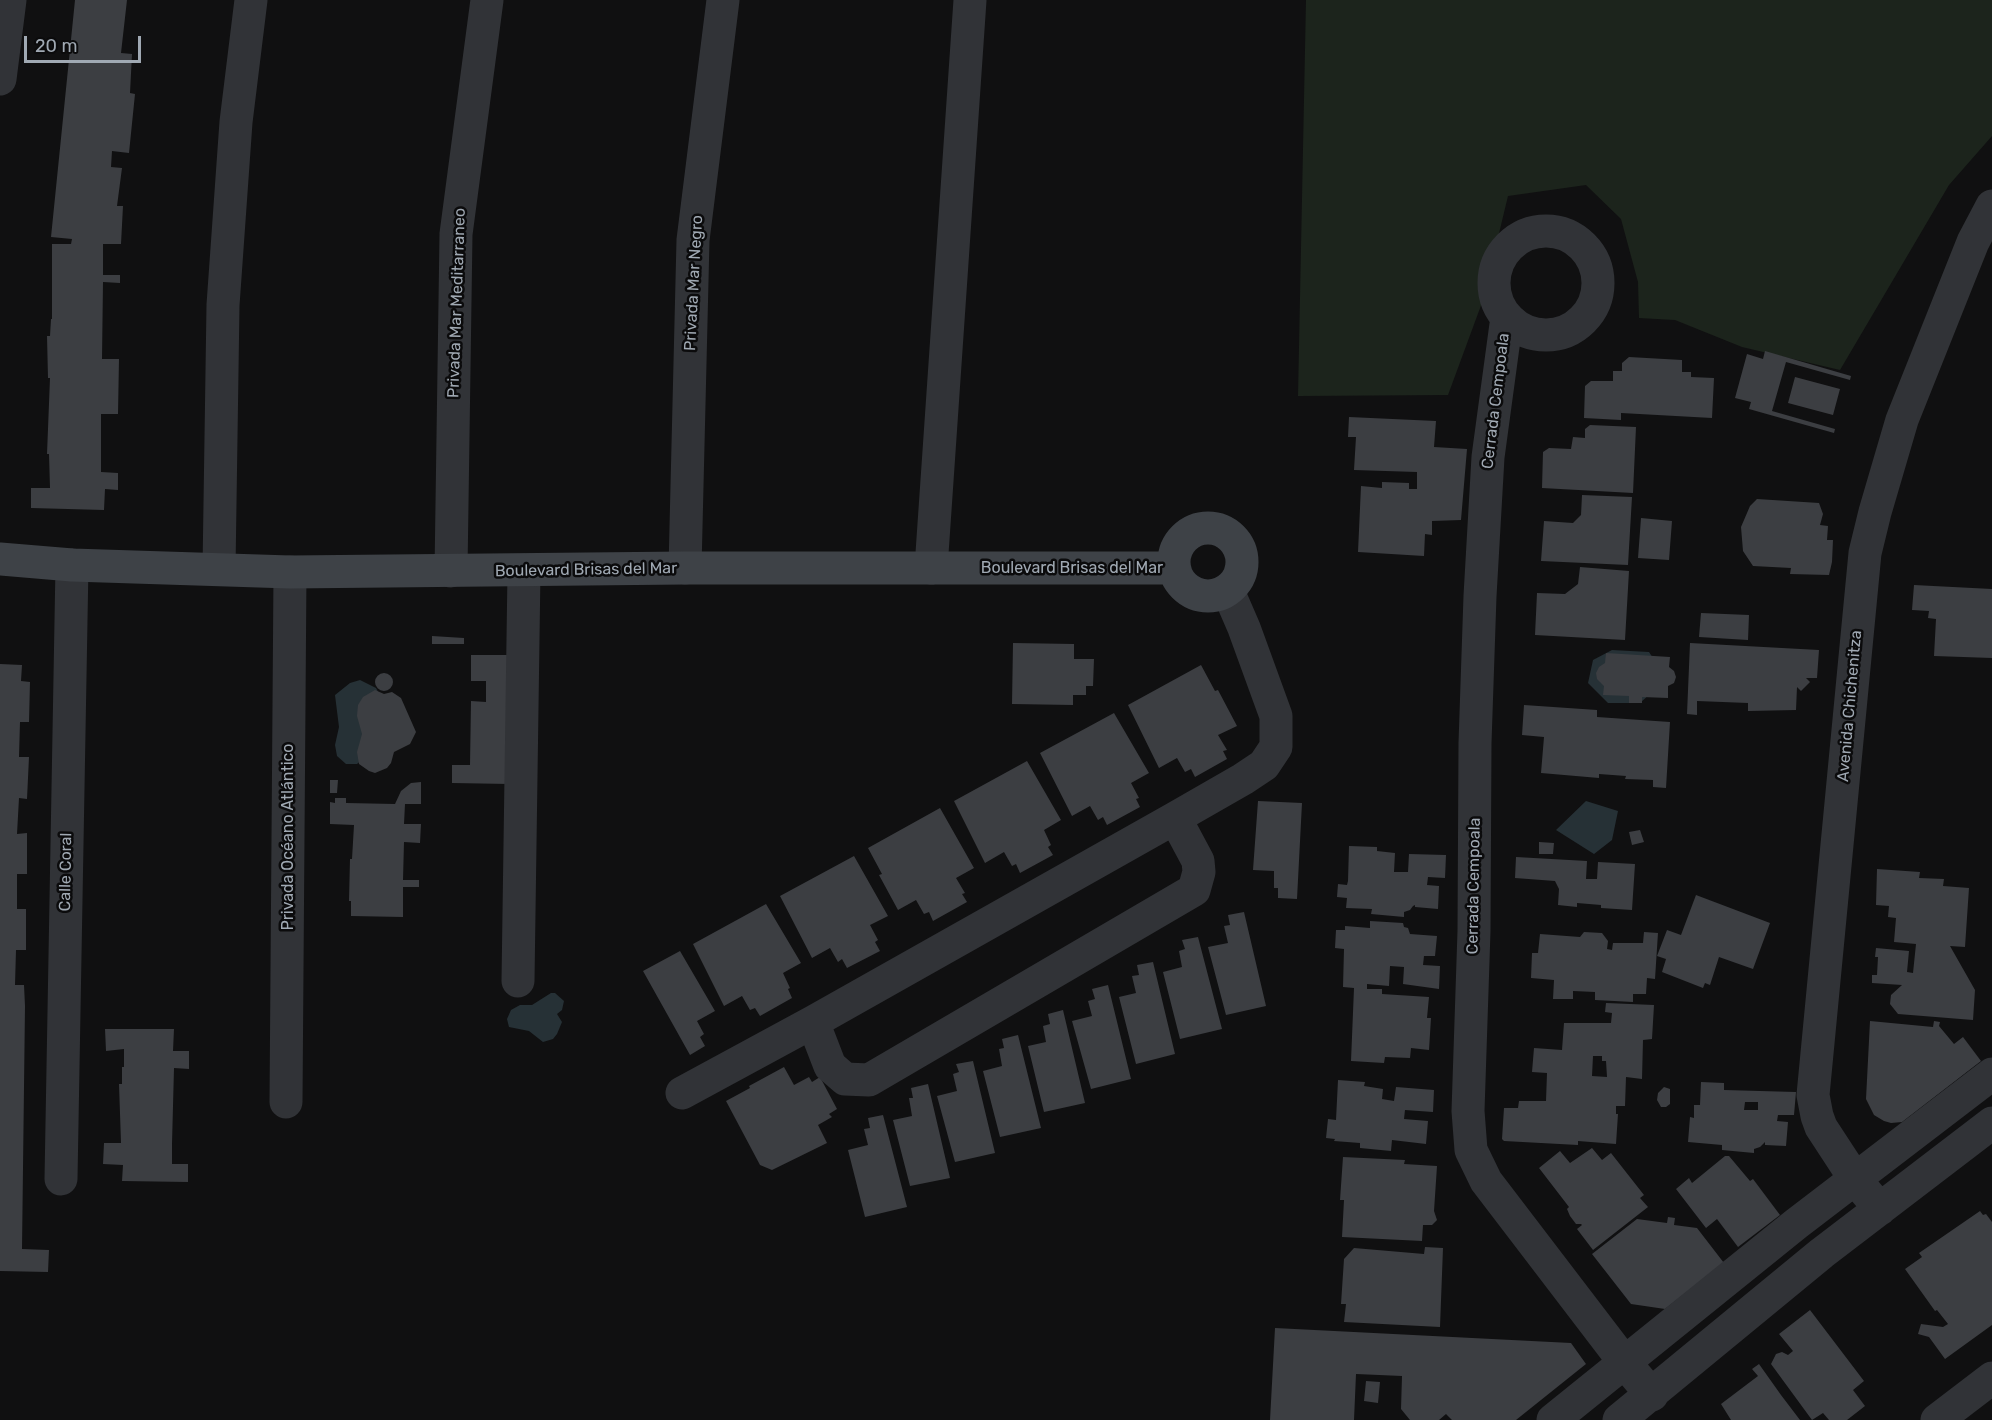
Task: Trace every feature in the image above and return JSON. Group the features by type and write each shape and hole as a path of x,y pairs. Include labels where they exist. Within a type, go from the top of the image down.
{"street":[{"path":"0,79 10,0"},
{"path":"219,569 223,305 236,122 251,0"},
{"name":"Privada Mar Meditarraneo","path":"451,571 456,234 488,0"},
{"name":"Privada Mar Negro","path":"685,568 693,240 723,0"},
{"path":"931,568 970,0"},
{"name":"Avenida Chichenitza","path":"1880,1209 1855,1179 1821,1127 1813,1095 1865,554 1902,420 1973,242 1992,206"},
{"name":"Cerrada Cempoala","path":"1507,318 1488,457 1480,596 1475,743 1474,931 1468,1111 1471,1150 1485,1181 1624,1363 1652,1395"},
{"path":"1206,528 1220,531 1232,538 1240,551 1242,566 1238,580 1228,591 1212,597 1195,594 1181,584 1173,568 1174,554 1181,541 1192,532 1206,528"},
{"name":"Boulevard Brisas del Mar","path":"0,560 72,565 290,572 685,568 1173,568"},
{"name":"Calle Coral","path":"61,1179 72,565"},
{"path":"518,981 524,571"},
{"name":"Privada Océano Atlántico","path":"286,1102 290,572"},
{"path":"682,1094 1244,779 1264,765 1276,747 1276,716 1228,591"},
{"path":"813,1022 830,1066 845,1079 869,1080 1194,890 1199,872 1198,861 1175,818"},
{"path":"1553,1420 1796,1224 1992,1074"},
{"path":"1619,1420 1822,1253 1992,1123"},
{"path":"1937,1420 1992,1378"}],"shaded area":[{"path":"1306,0 1992,0 1992,136 1949,185 1840,370 1742,347 1675,320 1639,318 1638,282 1621,219 1586,185 1508,196 1483,300 1448,395 1298,396"},
{"path":"1612,650 1649,652 1655,661 1651,693 1640,703 1608,703 1588,683 1593,660"},
{"path":"360,680 376,688 385,705 367,755 357,764 346,764 337,756 335,745 339,727 335,695 350,683"},
{"path":"1586,801 1618,811 1612,840 1594,854 1556,830"},
{"path":"551,993 555,993 564,1001 562,1010 557,1014 562,1022 553,1039 543,1042 529,1031 509,1027 507,1019 511,1010 520,1005 532,1005"}],"building":[{"path":"75,0 127,0 121,53 132,54 130,93 135,94 129,153 112,151 111,167 122,168 117,206 123,206 121,244 103,244 103,275 120,275 120,283 103,282 102,359 119,359 118,414 101,414 101,472 118,473 118,490 105,489 104,510 31,508 31,488 50,488 49,454 47,454 50,378 48,378 47,336 50,336 52,319 52,244 71,244 72,239 51,237"},
{"path":"1765,351 1851,376 1850,380 1786,362 1772,411 1835,429 1834,433 1749,409 1751,402 1735,398 1747,354 1763,359"},
{"path":"1629,357 1682,360 1682,372 1691,372 1691,377 1714,378 1712,418 1621,413 1621,420 1584,418 1585,386 1591,381 1613,381 1613,371 1622,371 1622,363"},
{"path":"1795,377 1840,389 1833,415 1788,403"},
{"path":"1349,417 1436,421 1434,447 1467,449 1461,520 1432,521 1432,535 1425,534 1424,556 1358,552 1361,486 1382,488 1382,482 1409,483 1409,489 1417,489 1417,472 1354,470 1356,437 1348,437"},
{"path":"1590,425 1636,427 1633,493 1542,488 1543,452 1549,448 1571,449 1573,437 1585,438 1585,429"},
{"path":"1582,495 1632,497 1628,565 1541,561 1544,521 1573,523 1581,515"},
{"path":"1757,499 1819,503 1823,514 1820,525 1828,526 1827,540 1833,540 1829,575 1790,574 1791,568 1753,566 1743,551 1741,527 1750,506"},
{"path":"1641,518 1672,521 1669,560 1638,558"},
{"path":"1580,567 1629,571 1625,640 1535,635 1537,593 1565,594 1578,584"},
{"path":"1914,585 1992,589 1992,658 1934,656 1936,619 1928,618 1929,611 1912,610"},
{"path":"1701,613 1749,615 1748,640 1699,637"},
{"path":"432,636 464,638 464,644 432,644"},
{"path":"1013,643 1074,644 1074,659 1094,659 1093,686 1086,686 1086,695 1073,695 1073,705 1012,704"},
{"path":"1690,643 1819,650 1817,678 1806,678 1810,682 1801,691 1797,687 1796,710 1748,711 1748,703 1697,701 1697,715 1687,714"},
{"path":"1606,653 1670,657 1669,667 1674,671 1676,677 1674,683 1668,686 1668,698 1642,697 1642,703 1629,703 1629,696 1603,695 1604,686 1597,679 1596,673 1605,663"},
{"path":"471,655 507,655 510,784 452,783 452,765 470,765 471,701 486,702 486,681 471,681"},
{"path":"0,664 22,665 21,681 30,682 29,722 20,722 19,757 29,757 27,799 19,798 17,834 27,833 27,874 17,874 17,909 26,909 26,950 16,950 15,985 24,985 25,1006 22,1249 49,1250 48,1272 0,1271"},
{"path":"1201,665 1215,691 1218,690 1237,726 1218,735 1227,750 1223,751 1227,759 1195,777 1191,769 1185,772 1177,758 1159,768 1128,705"},
{"path":"384,673 390,676 393,682 390,688 384,691 378,688 375,682 378,676"},
{"path":"375,690 384,694 392,692 401,698 416,732 410,744 394,752 387,768 375,773 359,764 357,752 362,734 357,716 358,705 363,697"},
{"path":"1524,705 1597,710 1597,717 1670,722 1666,788 1653,787 1653,780 1625,779 1626,776 1599,774 1599,778 1541,773 1544,737 1522,735"},
{"path":"1114,713 1149,773 1131,783 1139,798 1136,799 1140,807 1107,825 1103,817 1098,820 1090,806 1072,816 1040,753"},
{"path":"1027,761 1061,820 1044,830 1051,845 1048,847 1053,855 1020,873 1016,864 1012,866 1004,852 985,863 954,801"},
{"path":"330,780 338,780 337,793 330,793"},
{"path":"421,782 421,804 405,804 404,824 421,824 420,843 404,842 403,880 419,880 419,887 403,887 403,917 351,916 350,859 352,859 354,825 330,824 330,802 335,803 335,798 346,798 346,803 395,804 401,791 411,783"},
{"path":"1258,801 1302,803 1297,899 1278,898 1278,888 1274,888 1274,871 1253,870"},
{"path":"940,808 974,868 956,878 965,893 962,894 967,902 933,921 929,912 924,914 916,900 898,910 879,875 882,874 868,848"},
{"path":"1640,830 1644,842 1632,845 1629,832"},
{"path":"1539,842 1554,843 1553,854 1539,854"},
{"path":"1349,846 1377,847 1377,851 1395,853 1394,872 1408,872 1409,854 1446,855 1445,878 1428,877 1427,885 1439,886 1438,909 1415,907 1415,905 1404,912 1404,917 1371,914 1372,909 1346,908 1347,898 1337,897 1338,884 1347,885 1348,881"},
{"path":"854,856 888,916 870,925 878,940 875,942 880,951 847,968 842,959 838,962 830,948 812,958 780,896"},
{"path":"1516,857 1587,861 1586,879 1597,879 1598,862 1635,864 1632,910 1601,908 1601,905 1577,903 1577,907 1558,905 1559,889 1555,881 1515,878"},
{"path":"1877,869 1920,872 1919,878 1944,879 1943,886 1969,888 1965,947 1950,946 1975,990 1973,1020 1898,1014 1890,1004 1891,995 1902,985 1872,983 1872,975 1877,975 1876,948 1909,951 1907,972 1913,973 1916,944 1894,942 1896,918 1888,917 1889,906 1876,905"},
{"path":"1696,895 1770,923 1753,969 1719,957 1710,985 1705,983 1703,988 1662,972 1666,959 1657,956 1667,930 1681,935"},
{"path":"766,904 801,963 783,973 792,998 760,1016 755,1008 750,1010 742,996 724,1006 693,944"},
{"path":"1244,912 1266,1006 1226,1015 1208,947 1228,943 1224,926 1230,925 1228,915"},
{"path":"1370,921 1403,923 1410,934 1437,936 1435,956 1424,956 1423,965 1440,966 1439,989 1403,984 1404,967 1390,966 1389,986 1367,984 1367,989 1382,989 1382,994 1429,997 1427,1018 1431,1018 1429,1050 1411,1048 1410,1058 1385,1057 1384,1063 1351,1061 1354,988 1343,987 1344,949 1335,948 1336,930 1345,930 1345,926 1370,928"},
{"path":"1584,932 1602,933 1608,941 1607,949 1612,950 1613,943 1643,943 1644,932 1658,933 1655,979 1647,978 1646,994 1633,994 1633,1002 1595,1000 1595,992 1573,991 1573,999 1553,999 1554,980 1531,978 1532,953 1538,953 1540,934 1580,937"},
{"path":"1198,937 1222,1029 1180,1039 1163,972 1182,967 1179,951 1185,949 1182,940"},
{"path":"680,951 715,1011 697,1021 704,1034 700,1037 705,1046 690,1055 643,971"},
{"path":"1153,962 1175,1054 1136,1064 1119,997 1136,993 1132,976 1139,975 1137,965"},
{"path":"1108,985 1131,1079 1091,1089 1072,1021 1092,1016 1088,1001 1095,999 1092,989"},
{"path":"1606,1003 1654,1005 1652,1039 1643,1040 1642,1079 1626,1077 1625,1106 1616,1106 1616,1114 1618,1114 1616,1144 1578,1141 1578,1145 1504,1141 1502,1139 1504,1108 1518,1108 1519,1101 1546,1101 1547,1073 1532,1072 1534,1048 1562,1050 1564,1023 1611,1023 1612,1013 1605,1012","holes":["1593,1056 1602,1056 1602,1061 1606,1061 1607,1077 1592,1076"]},
{"path":"1063,1010 1085,1103 1044,1112 1028,1046 1046,1042 1043,1026 1050,1024 1048,1014"},
{"path":"1870,1021 1933,1027 1934,1021 1940,1022 1939,1026 1954,1044 1963,1037 1981,1061 1902,1122 1884,1121 1874,1115 1866,1099"},
{"path":"105,1029 174,1029 173,1051 189,1051 189,1069 174,1068 172,1144 172,1164 188,1164 188,1182 122,1181 123,1165 103,1164 104,1143 121,1143 119,1084 122,1084 122,1067 124,1067 124,1049 106,1051"},
{"path":"1018,1035 1041,1128 1000,1137 983,1071 1002,1066 999,1049 1004,1048 1002,1039"},
{"path":"973,1061 995,1153 955,1162 937,1096 957,1091 953,1074 959,1072 956,1064"},
{"path":"784,1067 794,1085 809,1077 812,1082 820,1077 837,1109 829,1114 832,1117 818,1125 827,1143 772,1170 760,1165 726,1101"},
{"path":"1338,1080 1365,1082 1364,1086 1383,1089 1382,1099 1394,1101 1396,1087 1434,1090 1433,1112 1405,1110 1404,1119 1428,1121 1426,1144 1392,1140 1391,1151 1360,1148 1360,1143 1334,1141 1335,1139 1326,1138 1328,1119 1336,1120"},
{"path":"1701,1082 1724,1083 1724,1090 1796,1092 1794,1115 1778,1115 1777,1121 1788,1122 1786,1146 1765,1145 1765,1142 1754,1149 1754,1153 1722,1150 1722,1145 1688,1142 1690,1117 1694,1118 1694,1105 1700,1105","holes":["1745,1102 1758,1102 1758,1110 1744,1110"]},
{"path":"928,1084 950,1178 910,1186 893,1120 912,1116 909,1098 913,1098 911,1088"},
{"path":"1664,1087 1670,1089 1670,1104 1661,1107 1657,1100 1658,1093"},
{"path":"883,1115 907,1207 865,1217 848,1150 868,1145 864,1129 870,1128 868,1118"},
{"path":"1592,1148 1602,1160 1611,1153 1644,1195 1640,1198 1648,1207 1593,1250 1577,1229 1582,1225 1576,1224 1567,1209 1569,1207 1539,1168 1560,1151 1570,1163"},
{"path":"1725,1156 1729,1156 1750,1181 1753,1179 1780,1215 1738,1247 1717,1219 1706,1228 1676,1189 1689,1178 1692,1183"},
{"path":"1343,1157 1405,1160 1404,1164 1437,1166 1434,1211 1437,1220 1432,1225 1423,1225 1422,1241 1342,1237 1344,1200 1340,1200"},
{"path":"1980,1211 1983,1215 1986,1214 1992,1222 1992,1325 1945,1359 1929,1337 1918,1334 1921,1324 1943,1327 1948,1324 1937,1310 1935,1311 1905,1269 1922,1257 1919,1253"},
{"path":"1668,1217 1675,1218 1674,1225 1697,1228 1724,1263 1665,1309 1631,1304 1592,1254 1637,1219 1667,1223"},
{"path":"1425,1247 1443,1248 1440,1327 1344,1322 1346,1304 1341,1304 1344,1259 1354,1248 1424,1254"},
{"path":"1810,1310 1864,1381 1853,1390 1865,1406 1847,1420 1829,1420 1823,1413 1812,1420 1771,1364 1776,1354 1782,1352 1788,1355 1793,1351 1779,1334"},
{"path":"1275,1328 1571,1343 1586,1364 1516,1420 1452,1420 1446,1414 1439,1420 1410,1420 1401,1409 1402,1376 1356,1374 1354,1420 1270,1420"},
{"path":"1759,1364 1800,1420 1731,1420 1721,1404 1758,1376 1752,1369"},
{"path":"1366,1381 1380,1382 1378,1403 1364,1401"}]}
